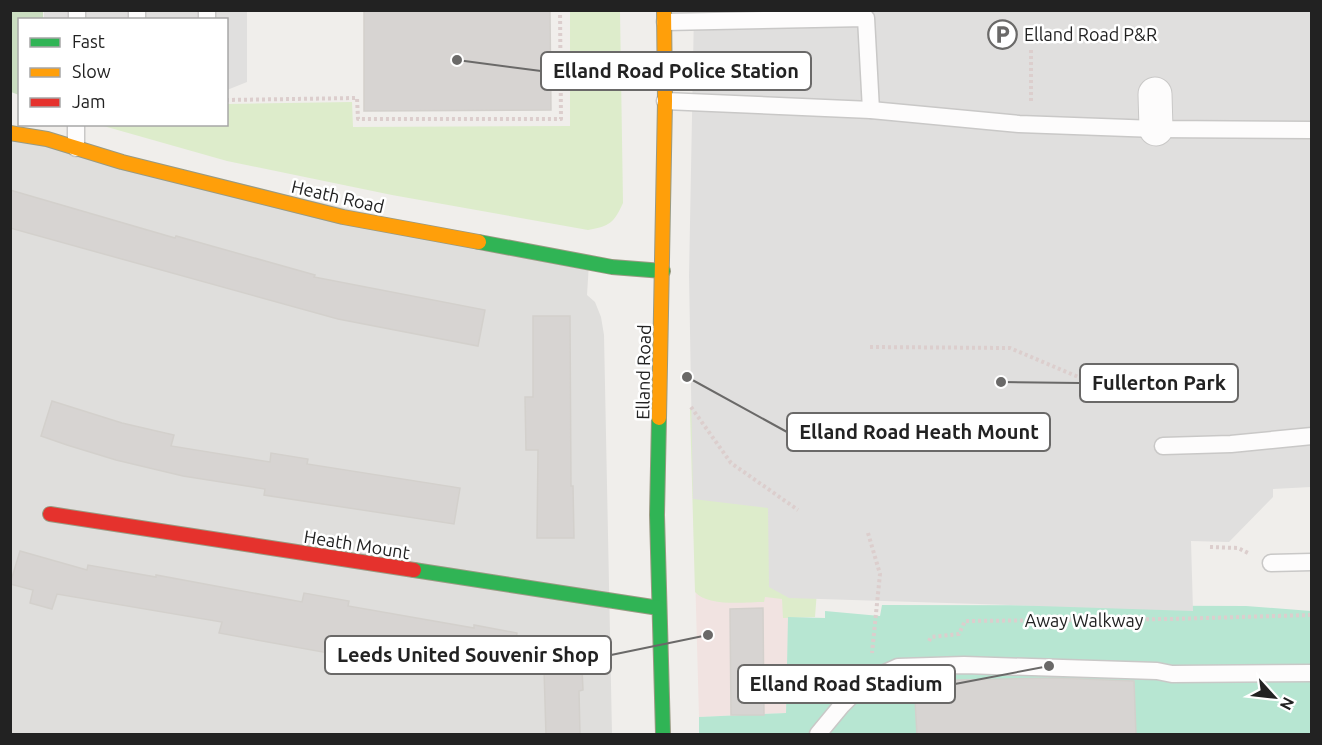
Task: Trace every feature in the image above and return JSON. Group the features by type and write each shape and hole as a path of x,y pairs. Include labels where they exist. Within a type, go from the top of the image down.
{"street":[{"name":"Elland Road","path":"663,735 657,515 663,271 664,16"},
{"path":"1155,94 1156,129"},
{"name":"Heath Road","path":"10,133 47,139 122,162 344,217 612,267 663,271"},
{"name":"Heath Mount","path":"50,514 659,608"}],"lane":[{"path":"664,16 866,18 871,110"},
{"path":"665,101 871,110 1031,124 1156,129 1311,130"},
{"path":"76,126 76,148"},
{"path":"1163,446 1232,444 1311,436"},
{"path":"1271,563 1311,562"},
{"path":"818,735 842,705 865,682 898,667 964,665 1157,671 1172,674 1311,673"}],"path":[{"path":"228,100 357,98 358,119 561,119 560,10"},
{"path":"1031,50 1031,124"},
{"path":"870,347 1010,348 1083,379 1161,374"},
{"path":"661,382 674,383 730,463 798,510"},
{"path":"868,532 880,574 873,637"},
{"path":"1210,548 1238,548 1271,563"},
{"name":"Away Walkway","path":"911,666 932,637 959,634 965,621 1311,615"}],"shaded area":[{"path":"44,10 247,11 247,82 228,90 228,18 44,18"},
{"path":"694,11 1311,11 1311,487 1273,489 1273,497 1229,542 1191,541 1193,611 789,598 769,587 768,508 693,499 689,276"},
{"path":"10,133 589,263 587,295 595,302 601,317 604,335 612,734 11,734"},
{"path":"693,499 789,598 786,713 699,717"}],"green space":[{"path":"10,11 43,11 43,18 18,18 18,95 11,92"},
{"path":"570,11 620,11 623,203 617,215 610,222 595,229 588,230 392,195 227,161 104,126 228,126 228,104 352,102 353,127 570,126"},
{"path":"693,407 766,484 817,591 815,617 783,618 782,599 765,597 764,602 727,603 709,600 695,592 690,410"},
{"path":"882,605 1246,606 1311,611 1311,734 699,734 699,717 786,713 788,617 825,618 825,611 880,616"}],"building":[{"path":"364,10 550,10 551,110 364,111"},
{"path":"10,190 175,238 176,236 315,275 314,277 485,310 478,346 338,319 10,228"},
{"path":"533,316 570,316 571,486 573,486 574,538 537,538 538,450 526,450 525,397 533,397"},
{"path":"52,401 122,423 174,435 171,446 270,462 271,453 308,459 307,464 460,488 454,524 264,495 265,489 183,476 116,460 41,436"},
{"path":"20,551 87,570 88,565 156,577 156,575 302,602 304,593 349,601 348,606 474,628 474,625 517,633 511,669 342,638 339,655 219,633 222,622 57,594 52,609 30,603 33,590 10,584"},
{"path":"763,608 764,715 731,715 730,609"},
{"path":"582,668 583,690 579,691 580,735 546,735 544,669"},
{"path":"1056,678 1134,681 1136,735 917,735 914,681"}],"traffic: fast":[{"path":"479,242 612,267 663,271"},
{"path":"659,418 657,515 663,734"},
{"path":"414,570 659,608"}],"traffic: slow":[{"path":"659,418 665,101 664,10"},
{"path":"10,133 47,139 122,162 343,217 479,242"}],"traffic: jam":[{"path":"50,514 414,570"}],"place":[{"name":"Elland Road P&R","path":"1003,34"},
{"name":"Elland Road Police Station","path":"457,60"},
{"name":"Elland Road Heath Mount","path":"687,377"},
{"name":"Fullerton Park","path":"1001,382"},
{"name":"Leeds United Souvenir Shop","path":"708,635"},
{"name":"Elland Road Stadium","path":"1049,666"}]}
